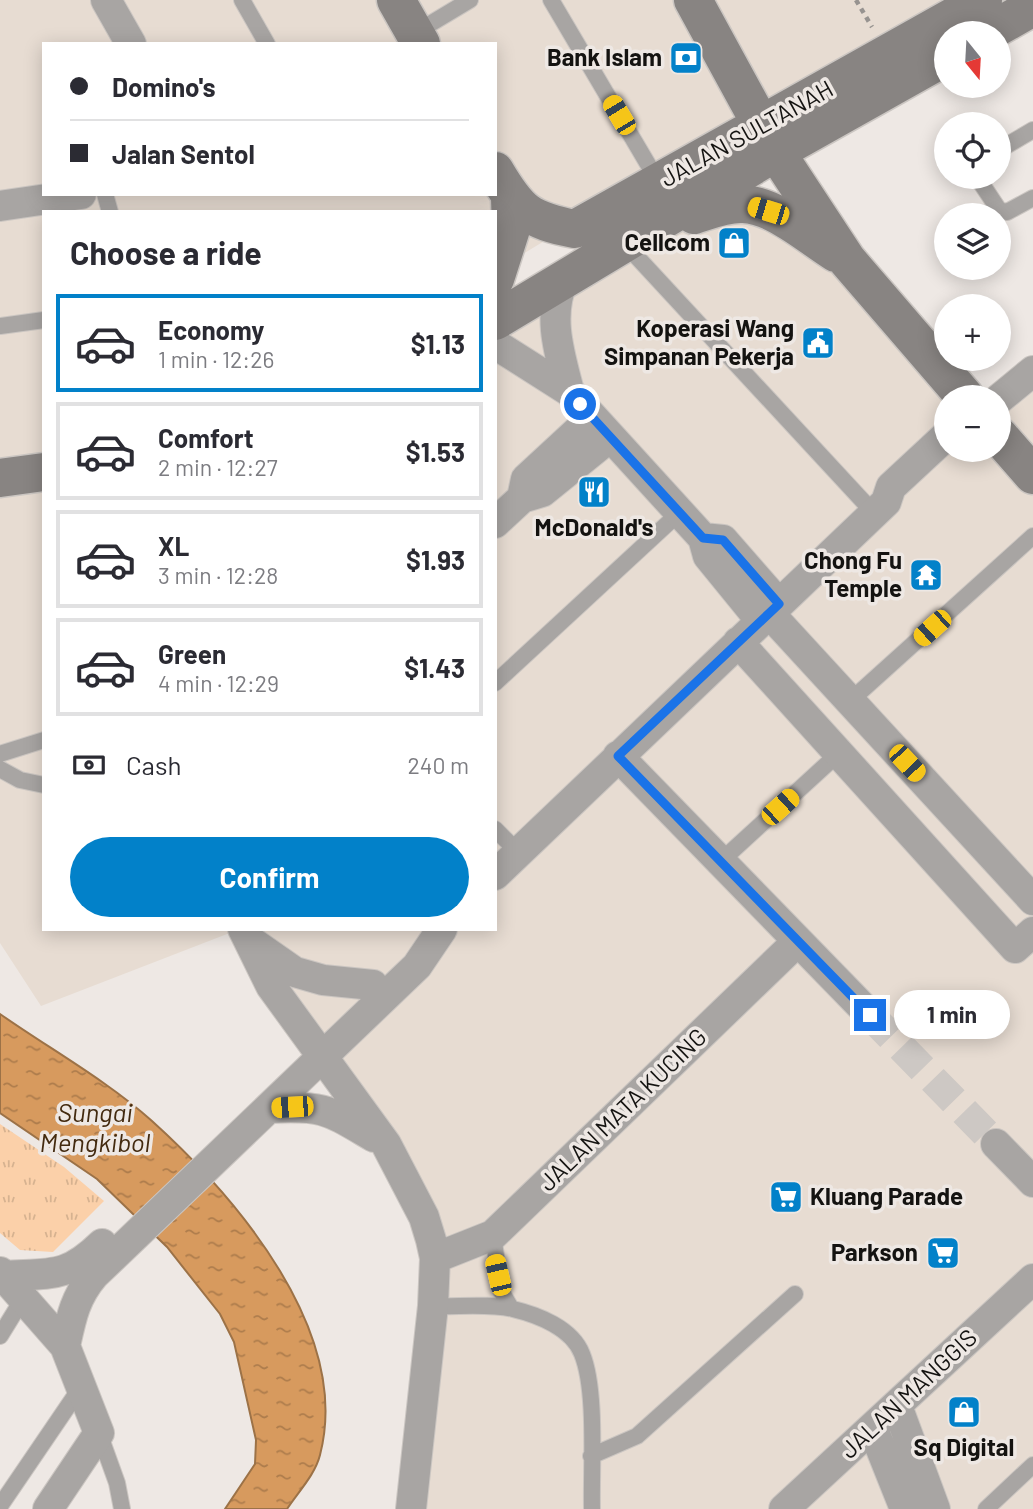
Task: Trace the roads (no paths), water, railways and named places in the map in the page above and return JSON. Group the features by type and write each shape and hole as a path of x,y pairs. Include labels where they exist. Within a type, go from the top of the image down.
{"street":[{"path":"106,0 130,42"},
{"path":"396,0 418,38"},
{"path":"693,0 769,140 847,260 955,385"},
{"name":"JALAN SULTANAH","path":"497,320 634,238 769,140 975,15 1027,11"},
{"name":"JALAN SULTANAH","path":"503,184 541,222 575,229 659,183 769,140 934,62"},
{"path":"497,273 511,229 503,184"},
{"path":"0,206 68,196"},
{"path":"634,238 720,206 744,204 768,211 847,260"},
{"path":"563,281 557,295 555,322 569,391"},
{"path":"497,345 569,391 703,538 723,540 770,613 1033,900"},
{"path":"1011,389 1033,371"},
{"path":"497,521 522,498 526,479 601,427"},
{"path":"497,873 880,508 891,487 934,447"},
{"path":"1011,450 1033,475"},
{"path":"880,508 905,497 944,462"},
{"path":"738,642 839,753 1024,940"},
{"path":"618,756 870,1015"},
{"path":"65,1346 74,1304 89,1269 259,1111 317,1051 373,985 407,952 438,933"},
{"path":"317,1051 417,966 438,933"},
{"path":"246,934 295,972 323,980 373,985"},
{"path":"246,934 271,986 386,1144 424,1217 435,1258 433,1306 411,1509"},
{"name":"JALAN MATA KUCING","path":"435,1258 493,1235 798,941"},
{"path":"259,1111 313,1106 336,1114 386,1144"},
{"path":"996,1144 1033,1182"},
{"path":"2,1274 89,1269"},
{"path":"2,1274 65,1346 99,1433 48,1509"},
{"name":"JALAN MANGGIS","path":"783,1509 1033,1279"},
{"path":"897,1406 935,1509"},
{"path":"873,1429 905,1509"}],"lane":[{"path":"242,0 266,42"},
{"path":"418,38 470,0"},
{"path":"551,0 659,183"},
{"path":"1011,143 1033,130"},
{"path":"985,189 999,210 1007,212 1033,198"},
{"path":"634,238 880,508"},
{"path":"0,326 42,320"},
{"path":"497,681 680,513"},
{"path":"850,701 1033,536"},
{"path":"0,754 42,741"},
{"path":"721,861 839,753"},
{"path":"0,769 20,780 42,785"},
{"path":"497,830 517,852"},
{"path":"493,1235 501,1291 511,1308"},
{"path":"591,1456 637,1436 795,1294"},
{"path":"0,1336 24,1297"},
{"path":"433,1306 511,1308 550,1323 567,1334 582,1353 588,1380 592,1509"},
{"path":"0,1506 81,1388"},
{"path":"99,1433 117,1483 122,1509"},
{"path":"986,1509 1033,1465"}],"water":[{"name":"Sungai Mengkibol","path":"0,1014 97,1078 152,1121 219,1188 280,1271 303,1316 319,1362 325,1408 318,1462 287,1509 225,1509 255,1464 256,1440 234,1342 220,1314 167,1247 97,1179 0,1113"}],"tunnel":[{"path":"870,1015 996,1144"}],"place":[{"name":"Bank Islam","path":"686,58"},
{"name":"Cellcom","path":"734,243"},
{"name":"Koperasi Wang Simpanan Pekerja","path":"818,343"},
{"name":"McDonald's","path":"594,492"},
{"name":"Chong Fu Temple","path":"926,575"},
{"name":"Kluang Parade","path":"786,1197"},
{"name":"Parkson","path":"943,1253"},
{"name":"Sq Digital","path":"964,1412"}]}
